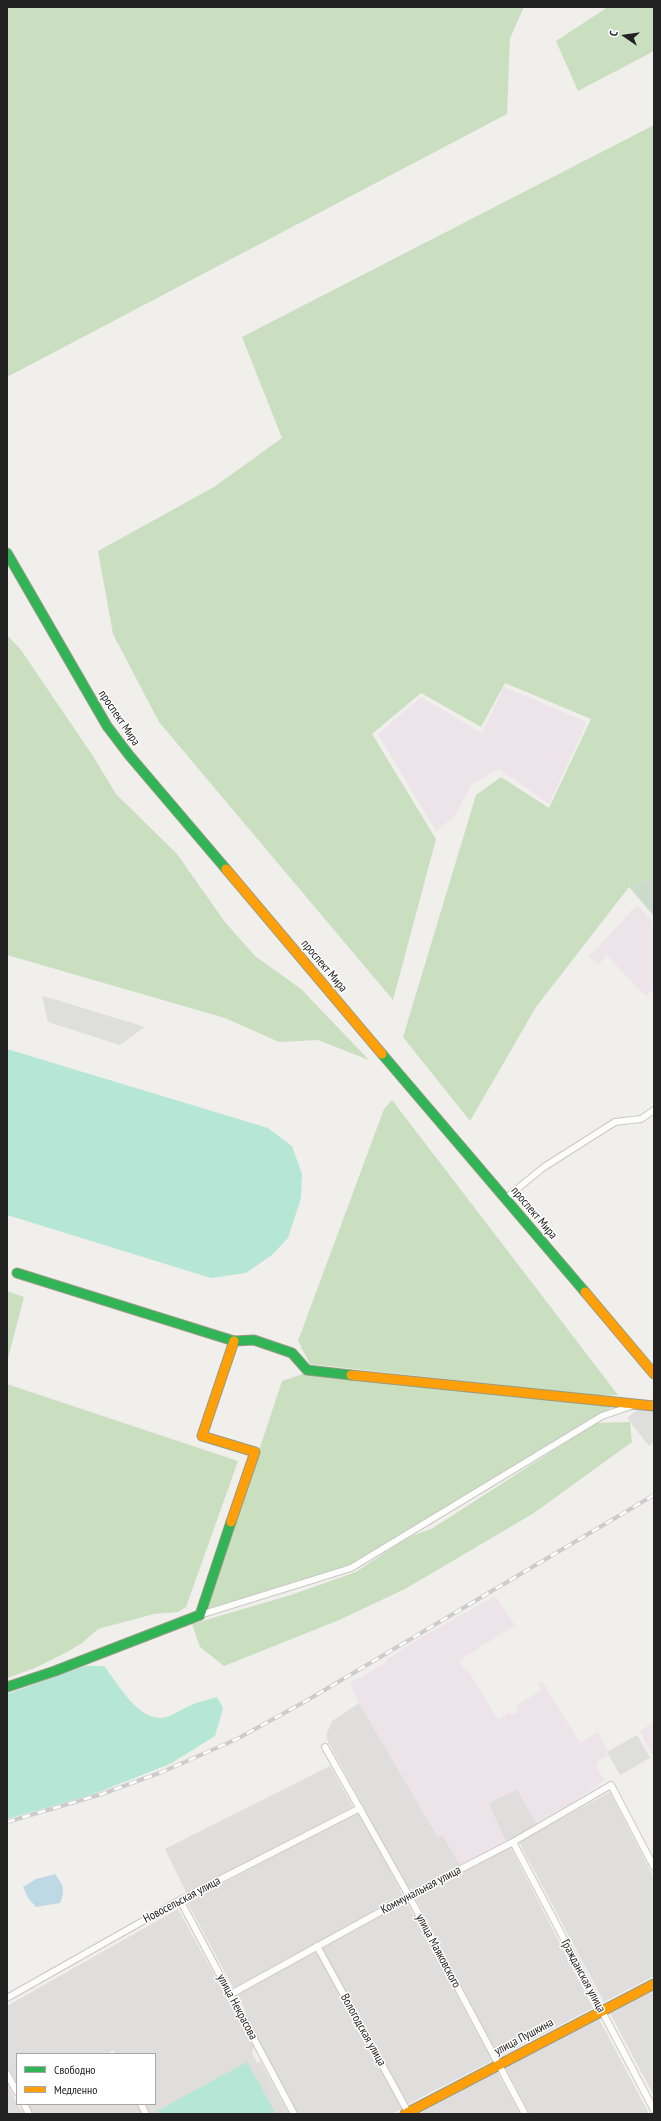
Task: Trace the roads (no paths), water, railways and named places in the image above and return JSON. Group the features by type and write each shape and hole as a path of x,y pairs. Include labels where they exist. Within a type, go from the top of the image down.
{"street":[{"name":"проспект Мира","path":"7,553 107,726 129,755 654,1374"},
{"path":"506,1198 544,1167 615,1122 640,1119 654,1110"},
{"path":"17,1273 234,1341 254,1340 292,1353 307,1370 654,1406"},
{"path":"200,1614 255,1452 202,1436 234,1341"},
{"path":"7,1687 55,1671 200,1614 351,1568 602,1416 634,1405"},
{"name":"улица Маяковского","path":"325,1747 409,1896 525,2114"},
{"name":"Коммунальная улица","path":"231,1994 409,1896 513,1842 611,1786 654,1867"},
{"name":"Новосельская улица","path":"7,1998 180,1900 360,1808"},
{"name":"Гражданская улица","path":"513,1842 654,2110"},
{"name":"улица Некрасова","path":"180,1900 294,2114"},
{"name":"Вологодская улица","path":"317,1946 407,2113"},
{"name":"улица Пушкина","path":"407,2113 498,2064 654,1984"},
{"path":"7,2074 16,2090"},
{"path":"142,2105 146,2114"}],"water":[{"path":"55,1874 63,1887 63,1894 60,1903 36,1907 28,1898 23,1887 36,1879"}],"railway":[{"path":"7,1822 102,1794 162,1772 237,1739 306,1701 654,1495"}]}
